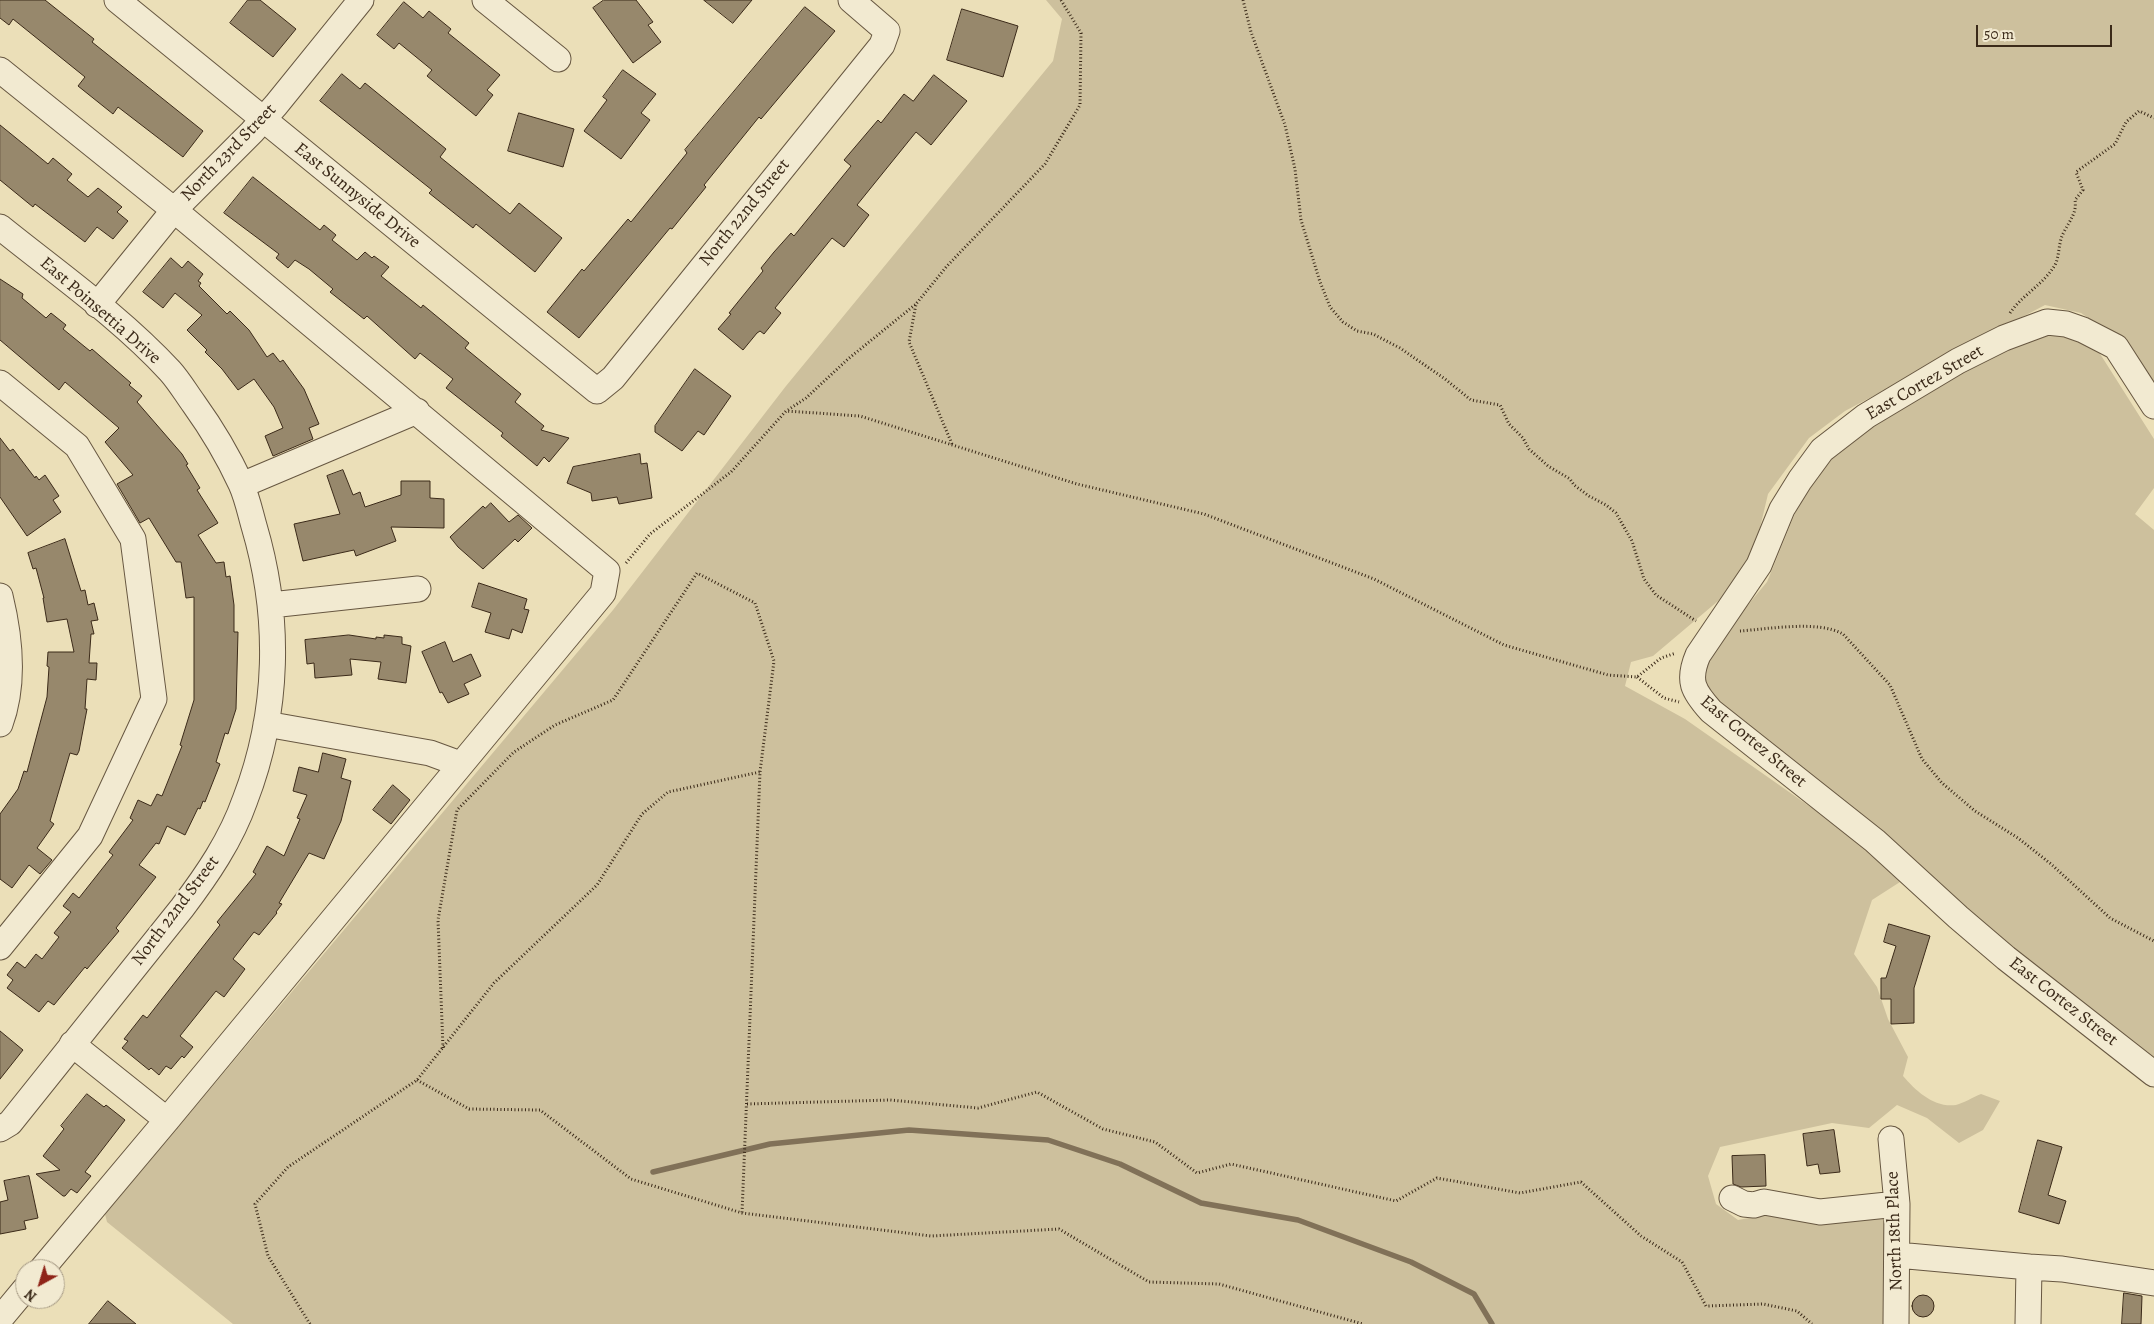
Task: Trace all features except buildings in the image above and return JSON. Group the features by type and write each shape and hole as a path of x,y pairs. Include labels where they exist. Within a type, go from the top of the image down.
{"street":[{"name":"East Sunnyside Drive","path":"117,0 597,391"},
{"name":"North 23rd Street","path":"97,305 174,210 264,120 361,0"},
{"path":"484,0 558,59"},
{"name":"North 22nd Street","path":"597,391 613,378 882,45 886,31 851,0"},
{"path":"0,70 174,210 607,571 603,594 50,1259"},
{"name":"East Poinsettia Drive","path":"0,227 136,338 171,372 211,427 242,485 265,565 271,605 274,655"},
{"name":"East Cortez Street","path":"2154,406 2116,347 2083,330 2066,324 2047,322 2004,338 1922,381 1866,416 1822,450 1782,509 1759,565 1698,655 1692,670 1696,695 1711,711 1875,841 1958,918 2006,958 2154,1074"},
{"path":"0,383 77,446 133,538 154,699 90,836 0,947"},
{"path":"242,485 417,412"},
{"path":"271,605 418,590"},
{"path":"0,596 6,620 10,654 5,710 0,724"},
{"name":"North 22nd Street","path":"0,1129 10,1123 182,908 208,872 232,831 258,763 272,692 274,655"},
{"path":"266,724 430,753 460,764"},
{"path":"72,1044 167,1120"},
{"name":"North 18th Place","path":"1891,1139 1897,1204 1896,1324"},
{"path":"1732,1198 1744,1204 1754,1205 1764,1202 1820,1212 1897,1204"},
{"path":"1897,1255 2028,1268 2062,1269 2154,1283"},
{"path":"2028,1268 2028,1324"}],"path":[{"path":"607,571 629,562 650,534 731,472 786,411 806,398 848,359 916,304 947,266 1045,164 1080,105 1081,33 1061,0"},
{"path":"1243,0 1251,32 1285,125 1295,169 1302,220 1320,282 1330,307 1343,322 1358,330 1374,334 1400,348 1445,379 1470,400 1500,405 1509,424 1535,454 1560,475 1570,479 1574,485 1616,513 1632,541 1644,579 1656,596 1711,636"},
{"path":"2004,338 2001,328 2016,303 2037,287 2056,264 2062,234 2077,210 2076,200 2083,190 2076,172 2115,144 2126,122 2139,111 2154,118"},
{"path":"916,304 909,342 952,445"},
{"path":"786,411 860,416 1077,484 1204,514 1374,579 1504,645 1608,675 1638,677 1664,698 1711,711"},
{"path":"443,1048 438,920 457,810 514,752 555,726 613,700 696,573 754,603 774,661 760,772 742,1213"},
{"path":"1638,677 1662,658 1711,636 1725,632 1810,627 1834,629 1843,634 1890,686 1922,759 1942,783 1975,811 2018,838 2051,864 2110,918 2154,941"},
{"path":"310,1324 268,1256 255,1204 288,1167 417,1080 494,983 597,885 642,814 668,792 760,772"},
{"path":"417,1080 469,1109 540,1110 631,1179 742,1213 930,1236 1059,1229 1149,1282 1218,1284 1363,1324"},
{"path":"747,1104 890,1100 978,1108 1037,1092 1103,1130 1155,1142 1197,1172 1231,1164 1396,1202 1437,1178 1520,1193 1581,1182 1641,1236 1682,1262 1706,1306 1763,1304 1797,1311 1812,1324"}],"shaded area":[{"path":"1046,0 2154,0 2154,394 2118,339 2081,313 2045,305 1845,411 1809,438 1768,494 1754,553 1724,596 1653,656 1631,662 1625,686 1685,719 1869,848 1900,882 1872,900 1854,954 1877,987 1888,1019 1908,1057 1903,1076 1920,1093 1940,1104 1956,1105 1981,1094 2000,1101 1983,1130 1959,1143 1927,1118 1897,1105 1869,1128 1832,1123 1720,1147 1708,1176 1716,1204 1738,1220 1782,1212 1879,1213 1891,1231 1891,1324 233,1324 107,1222 105,1214 613,610 786,386 1053,61 1062,19"},
{"path":"2033,331 2068,334 2097,349 2154,439 2154,488 2135,514 2154,530 2154,1060 1980,920 1715,701 1701,680 1711,649 1767,582 1805,489 1842,444"}],"waterway":[{"path":"653,1172 770,1144 909,1130 1048,1140 1120,1164 1201,1203 1298,1220 1411,1262 1474,1294 1492,1324"}]}
